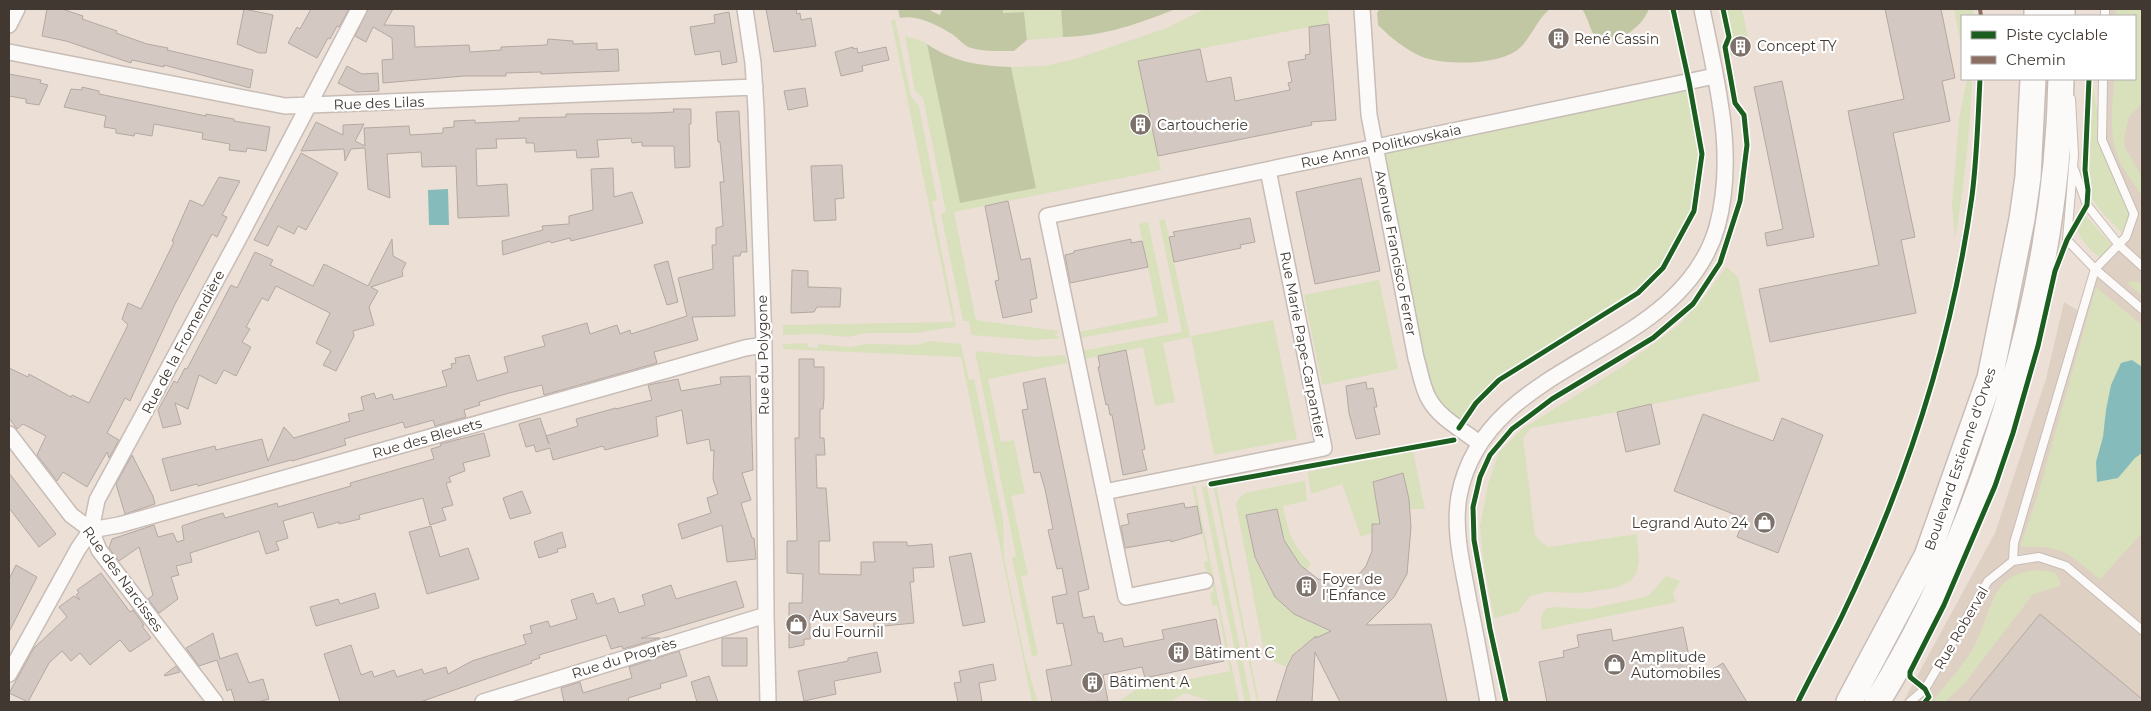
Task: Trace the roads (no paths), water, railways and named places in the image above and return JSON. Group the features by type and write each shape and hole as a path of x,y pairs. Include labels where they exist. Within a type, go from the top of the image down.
{"main road":[{"name":"Boulevard Estienne d'Orves","path":"1849,702 1927,556 1990,378 2022,219 2028,177 2033,80"},
{"name":"Boulevard Estienne d'Orves","path":"1877,702 1897,670 1925,615 1958,542 1990,461 2010,396 2030,318 2044,246 2053,176 2061,80"}],"street":[{"path":"9,25 17,9"},
{"name":"Rue de la Fromendière","path":"9,674 78,549 91,530 97,500 239,238 359,9"},
{"name":"Rue du Polygone","path":"745,9 755,87 764,346 768,702"},
{"name":"Avenue Francisco Ferrer","path":"1362,9 1369,115 1416,358 1425,390 1438,412 1480,443"},
{"path":"1488,702 1457,538 1460,495 1467,471 1480,443 1508,411 1539,386 1659,312 1680,290 1699,264 1717,227 1724,186 1726,146 1702,9"},
{"name":"Rue des Lilas","path":"9,52 285,106 755,87"},
{"name":"Rue Anna Politkovskaia","path":"1104,492 1047,216 1715,76"},
{"name":"Rue Marie Pape-Carpantier","path":"1104,492 1324,448 1268,170"},
{"name":"Rue des Bleuets","path":"91,530 119,525 735,351 764,346"},
{"name":"Rue des Narcisses","path":"9,434 72,515 91,530 99,550 215,702"},
{"path":"1104,492 1126,598 1205,581"},
{"name":"Rue du Progrès","path":"483,702 766,614"}],"lane":[{"path":"2068,80 2072,110 2073,167 2067,240 2095,269 2142,309"},
{"path":"2103,80 2102,140 2134,214 2126,238 2095,269 2014,543 2013,560 2039,557 2066,566 2142,630"},
{"path":"2073,167 2087,205 2119,245 2142,266"},
{"name":"Rue Roberval","path":"1910,702 1925,689 1988,581 2013,560"}],"water":[{"path":"448,189 449,225 429,225 428,190"},
{"path":"2132,360 2142,367 2142,453 2135,458 2118,478 2097,482 2096,462 2103,437 2111,385 2121,363"}],"place":[{"name":"René Cassin","path":"1558,39"},
{"name":"Concept TY","path":"1741,46"},
{"name":"Cartoucherie","path":"1141,125"},
{"name":"Legrand Auto 24","path":"1764,523"},
{"name":"Foyer de l'Enfance","path":"1306,587"},
{"name":"Aux Saveurs du Fournil","path":"796,624"},
{"name":"Bâtiment C","path":"1178,653"},
{"name":"Amplitude Automobiles","path":"1615,665"},
{"name":"Bâtiment A","path":"1093,682"}]}
